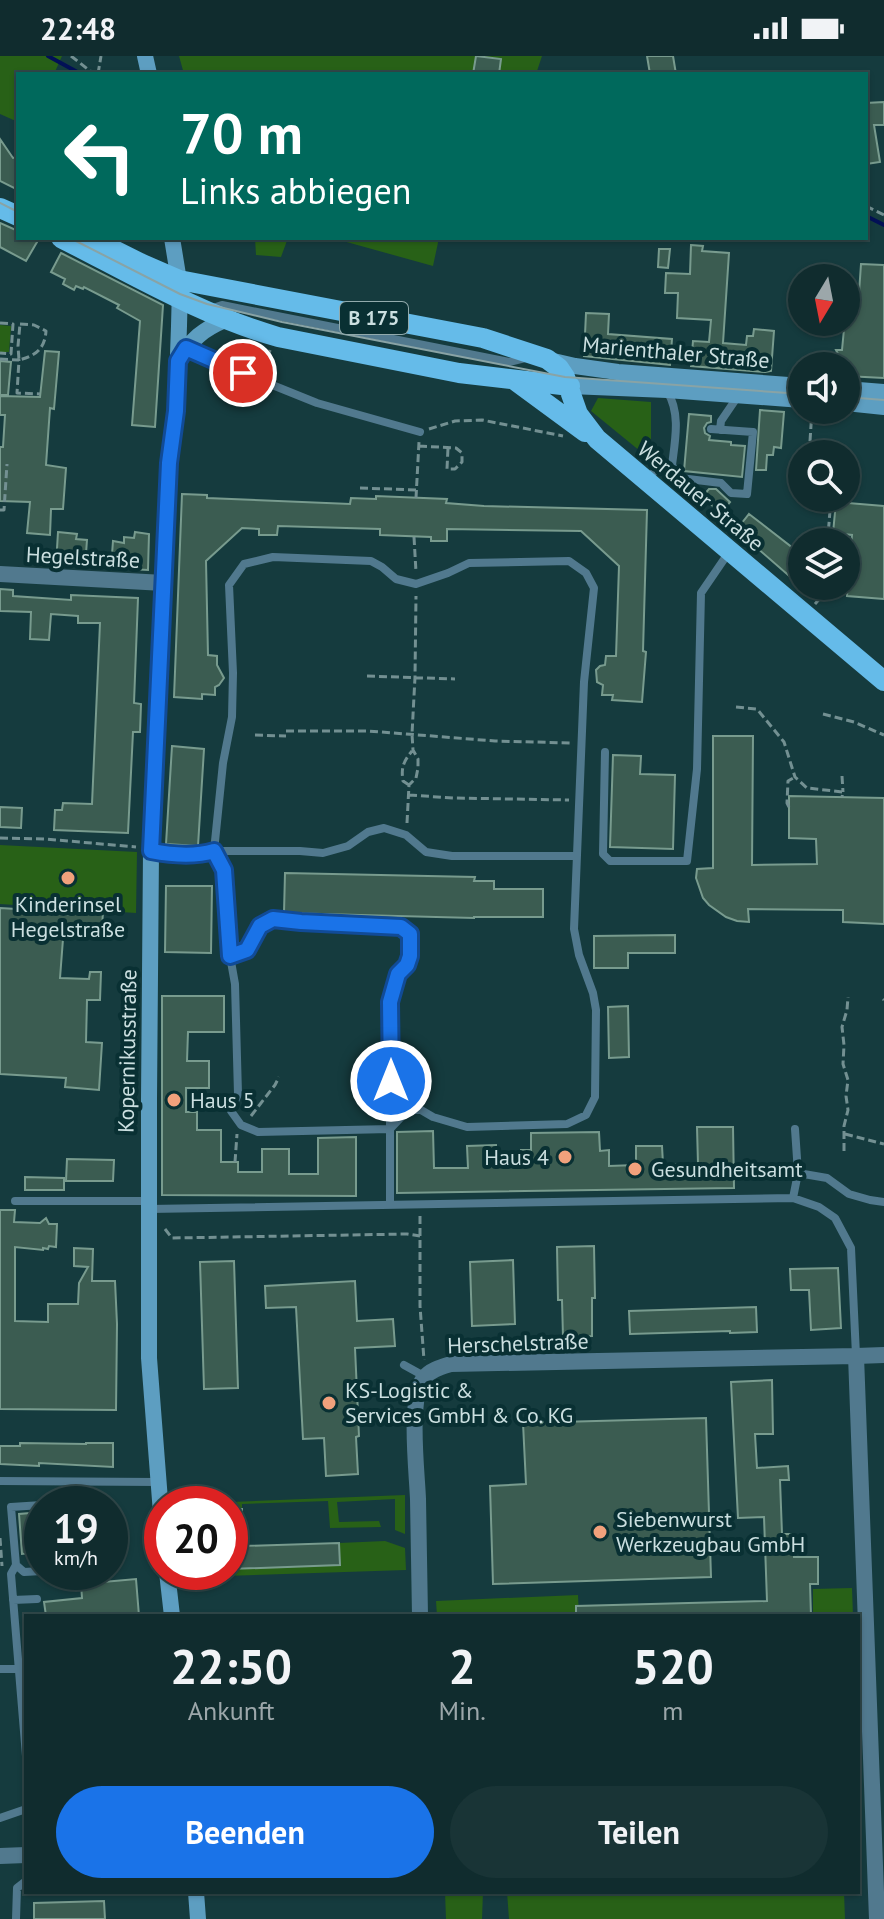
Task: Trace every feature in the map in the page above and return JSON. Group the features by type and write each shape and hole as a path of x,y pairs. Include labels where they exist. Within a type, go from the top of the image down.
{"main road":[{"name":"Werdauer Straße","path":"66,240 180,290 209,286 483,338 542,357 559,368 570,386 588,434"},
{"name":"Werdauer Straße","path":"94,240 140,263 217,312 278,337 459,373 570,386"},
{"name":"Werdauer Straße","path":"508,380 529,389 588,434 884,681"}],"street":[{"name":"Kopernikusstraße","path":"158,1486 149,1358 151,851 169,472 182,355 180,290 172,240"},
{"path":"182,355 217,312"},
{"name":"Marienthaler Straße","path":"542,357 575,366 618,372 788,385"},
{"name":"Marienthaler Straße","path":"570,386 788,399"},
{"path":"860,390 884,392"},
{"path":"860,404 884,407"},
{"name":"Hegelstraße","path":"0,574 164,583"},
{"name":"Herschelstraße","path":"420,1614 416,1402 425,1376 438,1368 451,1364 884,1355"},
{"path":"856,1356 877,1919"},
{"path":"169,1590 172,1614"},
{"path":"0,1856 24,1855"},
{"path":"196,1894 198,1919"}],"lane":[{"path":"209,286 217,312 509,362 542,357"},
{"path":"182,355 203,357 317,403 420,432"},
{"path":"494,359 508,380"},
{"path":"667,390 672,399 676,425 672,465 680,478 721,483 731,493 747,494 753,432 715,430 738,396"},
{"path":"676,425 687,426"},
{"path":"645,481 660,465 672,465"},
{"path":"605,752 603,854 610,861 687,861 697,769 701,593 730,551"},
{"path":"273,557 371,561 396,579 416,584 469,563 569,561 586,573 594,588 582,742 574,929 596,1010 595,1097 586,1115 567,1124 467,1127 433,1117 421,1110 408,1110 390,1129 258,1132 241,1125 231,1111 238,1094 235,984 224,870 214,851 223,763 232,717 229,585 244,564 273,557"},
{"path":"151,851 201,855 214,851 323,853 348,846 368,832 384,828 406,835 426,852 452,856 577,856"},
{"path":"230,956 247,950 260,926 273,919 401,927 410,934 410,956 407,965 398,974 390,1002 390,1205"},
{"path":"793,1198 798,1173 795,1129"},
{"path":"798,1173 827,1178 849,1194 884,1202"},
{"path":"15,1201 149,1205 390,1205 793,1198 819,1207 835,1218 851,1248 856,1356"},
{"path":"404,1365 425,1376"},
{"path":"0,1481 158,1482"},
{"path":"24,1506 11,1507 16,1565 11,1574 24,1734"},
{"path":"16,1565 24,1572"},
{"path":"13,1600 37,1599"},
{"path":"0,1669 18,1669"},
{"path":"0,1818 24,1810"},
{"path":"16,1919 17,1888 24,1883"}],"path":[{"path":"71,56 93,72"},
{"path":"0,323 13,324 11,354 0,356"},
{"path":"0,356 19,360 32,357 45,342 46,331 34,325 20,324 18,346 19,360 17,393 40,394"},
{"path":"266,365 269,351"},
{"path":"416,498 420,432 455,421 482,420 568,437 588,434"},
{"path":"419,446 456,448 462,453 462,462 455,469 447,469 448,448"},
{"path":"0,510 4,510 7,464"},
{"path":"360,488 417,490"},
{"path":"406,835 409,785 416,778 418,768 412,734 416,584 414,537"},
{"path":"805,616 819,600"},
{"path":"367,676 455,679"},
{"path":"736,707 757,709 784,742 795,777 807,788 842,794 842,776"},
{"path":"823,714 854,722 884,735"},
{"path":"255,735 368,731 495,741 582,742"},
{"path":"409,785 403,781 401,772 403,762 413,750"},
{"path":"789,807 788,781 795,777"},
{"path":"409,795 581,800"},
{"path":"0,838 112,844 151,851"},
{"path":"844,1151 848,1080 843,1064 842,1027 848,997"},
{"path":"845,1134 884,1144"},
{"path":"420,1204 420,1306 425,1376"},
{"path":"149,1205 172,1238 420,1236"},
{"path":"0,1538 3,1571 11,1574"}],"green space":[{"path":"0,56 62,56 55,72 16,72 16,121 0,114"},
{"path":"179,56 542,56 537,72 183,72"},
{"path":"255,240 287,240 281,257 256,255"},
{"path":"343,240 439,240 433,266"},
{"path":"0,325 11,326 9,352 0,352"},
{"path":"598,398 651,402 651,460 591,411"},
{"name":"Kinderinsel Hegelstraße","path":"0,845 137,852 136,913 0,904"},
{"path":"405,1495 405,1534 395,1530 395,1499 337,1502 339,1522 379,1521 381,1527 330,1528 328,1501 248,1504 248,1501"},
{"path":"385,1541 405,1548 406,1570 248,1575 248,1568 340,1564 339,1543"},
{"path":"852,1588 853,1614 813,1614 813,1589"},
{"path":"578,1595 579,1614 437,1614 436,1601"},
{"path":"445,1894 483,1894 482,1919 446,1919"},
{"path":"507,1894 844,1894 845,1919 509,1919"}],"building":[{"path":"476,56 501,59 499,72 473,72"},
{"path":"647,56 673,56 676,72 650,72"},
{"path":"884,102 884,125 874,125 880,162 868,164 868,103"},
{"path":"0,139 13,158 16,157 16,189 0,181"},
{"path":"0,223 16,230 16,240 37,242 26,261 0,247"},
{"path":"691,245 703,246 702,251 729,253 723,343 746,345 747,336 753,336 754,329 774,331 771,371 691,366 693,341 709,342 711,320 677,318 678,293 665,293 666,273 690,274"},
{"path":"659,249 670,249 668,268 658,267"},
{"path":"61,253 163,305 155,427 132,425 140,321 117,308 119,305 84,287 76,286 74,290 63,284 65,279 51,272"},
{"path":"861,264 884,265 884,378 860,377 860,352 836,350 842,350 843,336 860,336"},
{"path":"586,313 609,314 608,334 672,339 670,365 584,356"},
{"path":"45,351 59,352 54,409 50,408 46,465 66,468 63,509 51,509 50,535 27,533 30,502 0,501 0,447 3,447 5,415 0,415 0,396 40,397"},
{"path":"0,361 11,362 8,395 0,395"},
{"path":"760,410 784,412 781,448 774,447 773,455 767,455 766,470 756,470"},
{"path":"689,414 711,416 711,422 704,428 710,436 709,440 745,446 742,477 684,471"},
{"path":"709,489 716,489 730,502 721,513 702,497"},
{"path":"182,494 207,495 207,498 350,504 351,498 376,499 376,496 447,499 446,503 484,506 647,510 643,651 646,652 642,702 612,700 613,695 602,695 603,685 597,682 596,670 605,665 606,656 616,656 619,566 581,531 447,529 447,541 431,541 431,537 380,535 380,529 278,526 277,535 259,535 259,529 242,528 206,561 208,655 217,656 217,665 224,678 215,687 215,695 202,694 202,699 174,697"},
{"path":"860,504 884,506 884,599 860,597 860,528 833,528 835,512 860,512"},
{"path":"749,514 788,544 788,575 756,547 754,549 734,533"},
{"path":"58,532 77,534 76,539 87,540 85,567 56,565"},
{"path":"135,532 149,534 148,570 111,568 113,541 124,543 124,537 134,538"},
{"path":"0,589 13,590 13,596 71,600 71,595 138,598 134,703 141,704 140,732 133,732 128,833 54,830 55,810 62,810 63,803 92,804 100,623 78,623 78,616 51,614 49,640 30,639 31,612 0,611"},
{"path":"713,736 753,736 752,865 817,864 816,839 789,838 789,796 884,798 884,924 843,922 843,910 748,909 749,922 737,921 709,905 696,878 697,869 713,868"},
{"path":"172,746 204,749 198,846 166,844"},
{"path":"613,755 641,756 640,774 675,775 673,849 610,847"},
{"path":"0,807 22,808 21,828 0,827"},
{"path":"285,873 475,877 474,881 494,881 494,889 543,889 543,917 284,913"},
{"path":"166,886 212,886 211,953 165,952"},
{"path":"0,908 72,915 72,911 103,912 102,927 64,926 60,978 89,979 90,972 101,972 100,1000 87,1000 86,1042 102,1043 99,1090 65,1087 66,1078 0,1074"},
{"path":"675,935 675,953 628,953 628,968 594,968 594,936"},
{"name":"Haus 5","path":"162,996 224,996 224,1032 188,1032 187,1061 209,1061 209,1088 186,1088 186,1112 197,1112 197,1130 221,1130 221,1162 238,1162 238,1172 262,1172 262,1149 289,1149 289,1174 318,1174 318,1138 356,1137 356,1196 162,1195"},
{"path":"628,1006 629,1057 609,1058 608,1007"},
{"name":"Haus 4","path":"697,1127 733,1127 734,1188 397,1193 397,1132 433,1131 434,1168 468,1168 467,1146 496,1145 497,1167 522,1166 521,1150 531,1150 531,1133 599,1132 600,1151 609,1150 609,1166 636,1165 636,1146 662,1146 663,1164 698,1164"},
{"path":"67,1159 114,1160 113,1181 66,1181"},
{"path":"25,1177 64,1178 64,1190 25,1190"},
{"path":"0,1210 15,1210 14,1222 40,1223 46,1218 49,1224 57,1224 56,1247 49,1246 43,1250 15,1247 15,1321 48,1322 48,1304 78,1304 79,1283 88,1267 74,1266 74,1248 93,1249 92,1281 115,1281 116,1410 0,1409"},
{"path":"594,1246 592,1336 563,1337 562,1300 558,1300 557,1247"},
{"path":"513,1260 515,1324 472,1326 470,1262"},
{"path":"234,1261 238,1388 204,1389 200,1262"},
{"path":"838,1268 841,1328 811,1330 809,1290 791,1290 790,1269"},
{"name":"KS-Logistic & Services GmbH & Co. KG","path":"355,1281 357,1321 393,1319 395,1346 355,1348 358,1474 326,1476 324,1438 303,1439 296,1307 266,1308 265,1286"},
{"path":"756,1307 757,1332 630,1334 629,1311"},
{"path":"772,1380 773,1434 755,1434 757,1468 788,1466 789,1480 780,1480 782,1534 793,1534 794,1557 818,1557 818,1584 810,1584 811,1614 576,1614 576,1606 767,1601 764,1517 738,1518 731,1382"},
{"name":"Siebenwurst Werkzeugbau GmbH","path":"706,1418 711,1577 493,1584 490,1486 526,1484 523,1423"},
{"path":"20,1443 113,1443 113,1467 0,1464 0,1446 20,1446"},
{"path":"19,1514 24,1514 24,1554 22,1554"},
{"path":"339,1543 340,1565 248,1568 248,1546"},
{"path":"136,1579 139,1614 46,1614 44,1602 82,1598 81,1590 128,1590 128,1580"},
{"path":"104,1901 105,1919 34,1919 34,1903"}],"waterway":[{"path":"48,56 77,72"},
{"path":"868,217 884,225"}],"tram line":[{"path":"0,203 16,211"},
{"path":"74,240 180,294 207,304 282,322 565,377 788,393"},
{"path":"860,398 884,400"}],"place":[{"name":"Kinderinsel Hegelstraße","path":"68,878"},
{"name":"Haus 5","path":"174,1100"},
{"name":"Haus 4","path":"565,1157"},
{"name":"Gesundheitsamt","path":"635,1169"},
{"name":"KS-Logistic & Services GmbH & Co. KG","path":"329,1403"},
{"name":"Siebenwurst Werkzeugbau GmbH","path":"600,1532"}],"route":[{"path":"243,373 186,348 178,361 168,481 151,851 201,855 214,851 224,870 230,956 247,950 260,926 273,919 401,927 410,934 410,956 407,965 398,974 390,1002 391,1081"}]}
